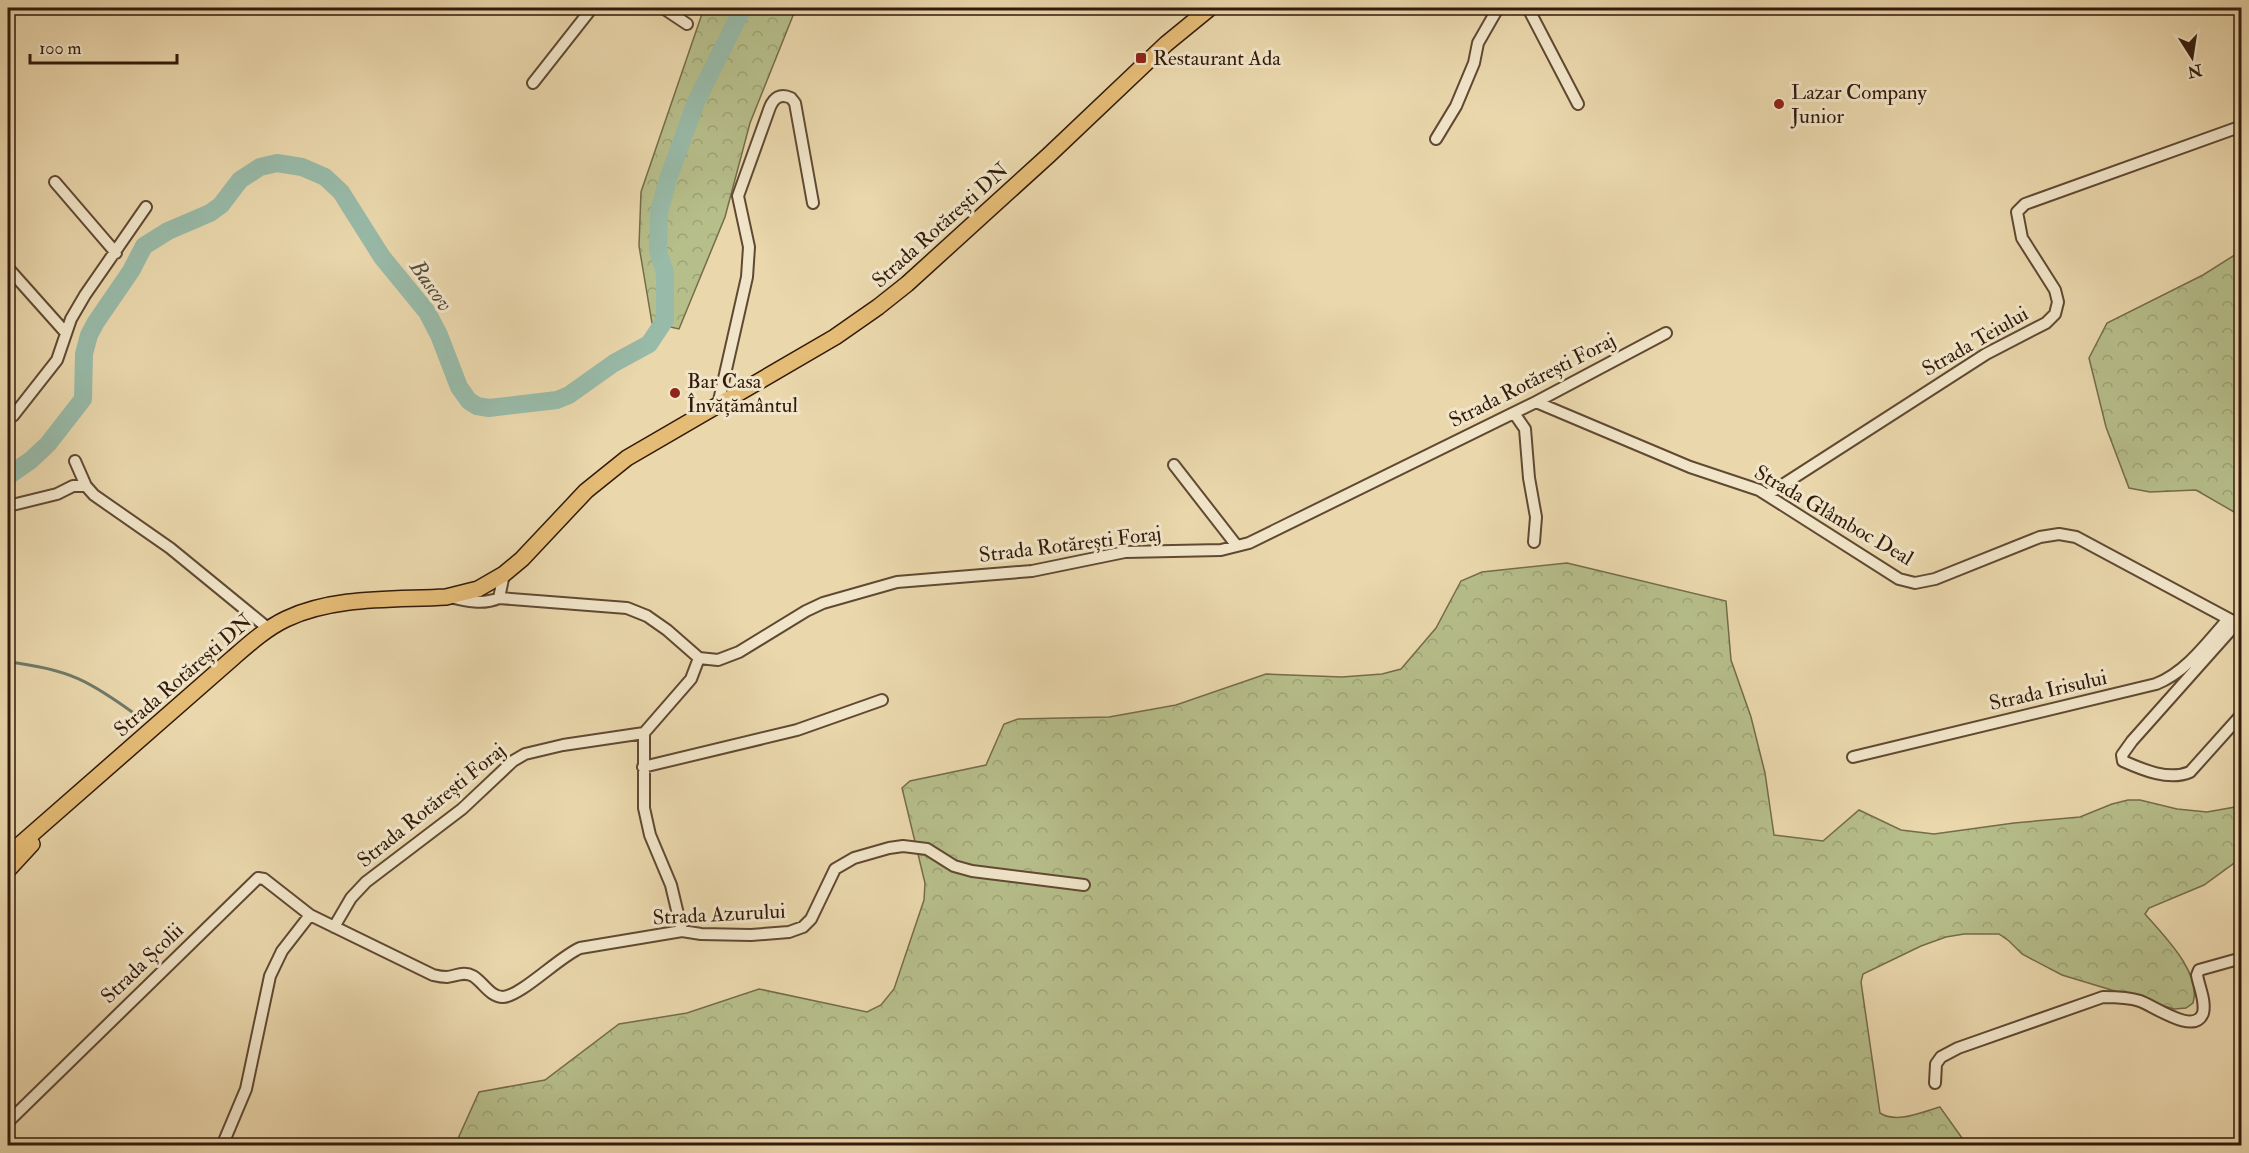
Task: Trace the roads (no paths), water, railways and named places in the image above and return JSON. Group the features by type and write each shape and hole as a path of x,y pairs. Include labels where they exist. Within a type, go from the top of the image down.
{"highway":[{"name":"Strada Rotărești DN","path":"58,812 234,657 269,629 286,619 334,605 446,597 478,589 504,574 522,559 586,491 613,468 835,337 878,307 1049,155 1166,44 1207,9"},
{"path":"8,844 58,812"},
{"path":"8,855 58,812"},
{"path":"8,870 58,812"}],"street":[{"path":"533,83 592,8"},
{"path":"663,8 687,24"},
{"path":"1436,139 1456,106 1474,63 1478,43 1498,8"},
{"path":"1528,8 1578,104"},
{"path":"718,405 747,277 749,247 738,196 770,107 774,100 781,96 791,98 795,103 813,203"},
{"name":"Strada Teiului","path":"1767,495 1986,354 2046,323 2055,314 2058,302 2055,290 2020,232 2017,212 2025,204 2241,126"},
{"path":"56,182 116,253"},
{"path":"10,416 57,360 66,333 85,295 146,207"},
{"path":"8,268 66,333"},
{"name":"Strada Rotărești Foraj","path":"699,658 718,660 729,657 823,603 897,582 1032,571 1125,552 1204,551 1237,546 1263,537 1514,413 1666,333"},
{"name":"Strada Glâmboc Deal","path":"1536,402 1690,467 1745,485 1767,495 1899,579 1915,583 1935,579 2040,537 2059,534 2076,537 2235,623"},
{"path":"1514,413 1525,429 1529,478 1536,517 1534,542"},
{"path":"75,461 86,486 94,495 170,548 269,629"},
{"path":"1174,465 1237,546"},
{"path":"8,506 57,494 73,486 86,486"},
{"path":"499,598 504,574"},
{"path":"446,597 474,602 499,598 627,609 647,616 699,658 692,679 644,733 644,808 650,835 671,885 682,931"},
{"path":"2235,623 2132,741 2122,755 2122,761 2167,776 2181,776 2190,771 2241,714"},
{"name":"Strada Irisului","path":"1853,757 2156,684 2169,679 2182,669 2235,623"},
{"path":"643,767 797,730 882,700"},
{"name":"Strada Rotărești Foraj","path":"334,927 351,898 366,882 462,809 513,761 525,754 563,745 644,733"},
{"name":"Strada Azurului","path":"310,915 433,975 447,977 462,973 473,976 500,997 512,995 568,953 580,948 682,931 701,934 751,935 789,932 803,927 811,919 835,869 854,858 903,846 927,849 954,866 972,871 1084,885"},
{"name":"Strada Școlii","path":"8,1122 253,881 264,879 310,915"},
{"path":"222,1146 246,1089 270,976 282,951 310,915"},
{"path":"1935,1083 1936,1064 1948,1052 1995,1033 2103,997 2120,997 2139,1001 2180,1020 2192,1023 2200,1018 2203,1011 2199,970 2241,958"}],"waterway":[{"name":"Bascov","path":"8,476 31,460 48,444 83,399 84,354 89,335 131,271 144,246 168,231 210,213 221,205 240,180 260,167 277,163 302,167 325,177 341,192 382,257 427,312 439,335 459,387 469,401 477,406 489,408 557,400 569,395 614,363 649,344 665,320 665,273 658,251 659,212 669,176 696,102 743,8"},
{"path":"8,662 47,668 78,679 106,694 139,717"}],"place":[{"name":"Restaurant Ada","path":"1141,58"},
{"name":"Lazar Company Junior","path":"1779,104"},
{"name":"Bar Casa Învățământul","path":"675,393"}]}
